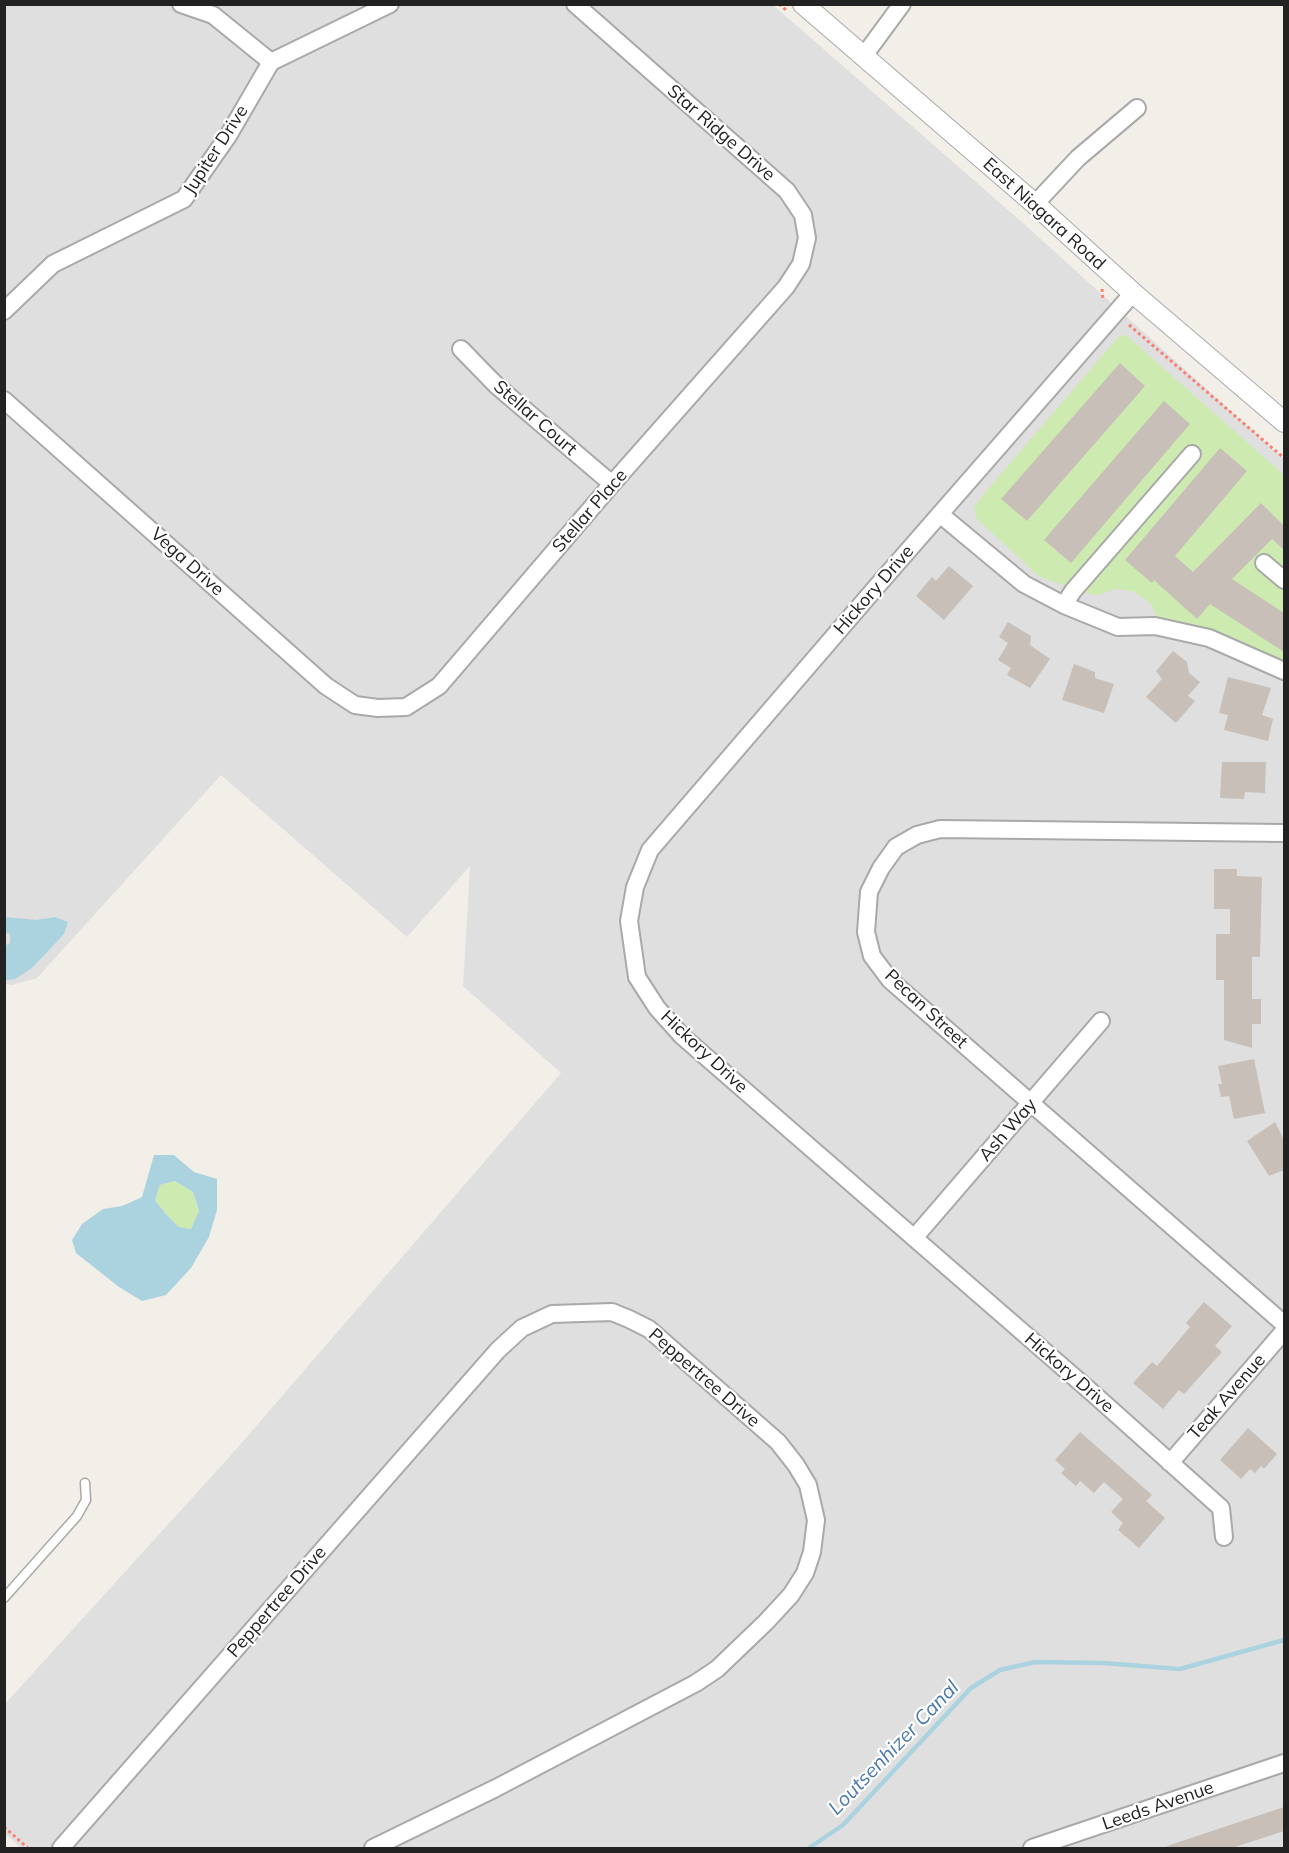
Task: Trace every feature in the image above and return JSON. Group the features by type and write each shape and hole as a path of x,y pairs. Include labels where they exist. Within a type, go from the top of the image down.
{"street":[{"path":"181,4 213,15 270,62 390,4"},
{"name":"Star Ridge Drive","path":"574,4 787,191 803,215 807,238 801,264 786,286"},
{"name":"East Niagara Road","path":"803,4 1284,422"},
{"path":"863,57 902,4"},
{"name":"Jupiter Drive","path":"4,311 53,264 184,199 228,136 270,62"},
{"path":"1035,204 1078,158 1137,108"},
{"name":"Stellar Place","path":"378,708 406,707 439,686 786,286"},
{"name":"Hickory Drive","path":"1133,293 650,850 635,887 629,921 637,977 657,1008 682,1035 1221,1508 1224,1537"},
{"name":"Stellar Court","path":"461,349 497,386 612,484"},
{"name":"Vega Drive","path":"4,400 326,686 355,705 378,708"},
{"path":"1064,605 1073,591 1192,454"},
{"path":"941,514 1024,584 1064,605 1118,627 1155,626 1209,638 1284,671"},
{"path":"1264,562 1284,580"},
{"name":"Pecan Street","path":"1284,833 940,829 917,835 896,848 881,868 869,892 866,932 872,956 890,980 1284,1324"},
{"name":"Ash Way","path":"914,1238 1101,1021"},
{"name":"Peppertree Drive","path":"61,1848 498,1350 522,1328 552,1314 612,1312 649,1329 778,1442 796,1465 808,1485 816,1520 812,1552 805,1574 791,1595 766,1622 717,1669 696,1683 496,1788 373,1848"},
{"name":"Teak Avenue","path":"1170,1463 1284,1331"},
{"name":"Leeds Avenue","path":"1032,1848 1284,1763"}],"lane":[{"path":"4,1598 77,1516 86,1500 85,1483"}],"path":[{"path":"1129,325 1284,458"},
{"path":"4,1827 28,1848"}],"shaded area":[{"path":"5,5 773,5 1024,224 1284,459 1284,1848 22,1848 5,1834 4,1705 232,1454 561,1073 463,986 470,866 407,937 221,775 37,978 12,985 5,984"}],"green space":[{"path":"1120,335 1127,336 1284,475 1284,663 1159,622 1151,604 1133,591 1115,589 1099,595 1090,594 1040,577 977,519 974,507 983,495"},
{"path":"175,1181 193,1192 199,1212 191,1230 179,1227 155,1200 160,1185"}],"water":[{"path":"5,917 36,920 55,917 68,922 64,934 32,968 15,979 8,980 5,979 4,946 10,943 10,934 5,932"},
{"path":"154,1155 174,1155 194,1172 217,1179 217,1210 209,1237 191,1268 166,1295 142,1301 119,1287 76,1253 72,1240 82,1224 103,1209 122,1206 142,1197","holes":["175,1181 193,1192 199,1211 191,1229 179,1227 155,1200 160,1185"]}],"building":[{"path":"1120,363 1145,386 1027,521 1001,499"},
{"path":"1164,401 1190,424 1071,563 1044,540"},
{"path":"1220,448 1247,471 1175,556 1193,572 1261,503 1284,526 1284,550 1272,539 1232,579 1284,613 1284,652 1210,604 1197,619 1154,580 1152,583 1125,560"},
{"path":"949,566 973,586 944,620 916,596 932,577 936,581"},
{"path":"1008,622 1031,636 1030,645 1050,659 1030,688 1007,675 1011,668 998,660 1008,643 999,637"},
{"path":"1173,651 1187,662 1189,673 1200,682 1188,696 1195,701 1176,723 1146,697 1162,679 1156,671"},
{"path":"1074,664 1095,672 1095,678 1114,684 1104,713 1062,700"},
{"path":"1228,677 1271,688 1262,715 1273,719 1268,741 1224,730 1228,715 1219,713"},
{"path":"1222,762 1266,762 1265,793 1245,792 1244,799 1220,798"},
{"path":"1214,869 1237,869 1237,876 1262,877 1260,957 1252,957 1252,999 1261,999 1261,1024 1252,1024 1252,1048 1224,1040 1224,980 1216,980 1216,934 1230,934 1230,909 1214,909"},
{"path":"1254,1059 1265,1113 1234,1119 1229,1096 1221,1097 1218,1084 1222,1084 1218,1066"},
{"path":"1275,1122 1284,1140 1284,1170 1269,1176 1247,1141"},
{"path":"1204,1302 1232,1326 1215,1346 1222,1352 1184,1394 1179,1390 1163,1409 1133,1383 1152,1362 1157,1366 1190,1327 1186,1323"},
{"path":"1248,1428 1277,1454 1264,1469 1261,1466 1255,1473 1250,1469 1241,1479 1220,1460"},
{"path":"1080,1432 1152,1495 1146,1501 1165,1518 1139,1548 1118,1530 1123,1523 1111,1512 1123,1499 1104,1482 1094,1493 1080,1481 1076,1486 1061,1473 1065,1469 1055,1460"},
{"path":"1284,1807 1284,1831 1232,1848 1168,1848 1167,1846"}],"waterway":[{"name":"Loutsenhizer Canal","path":"809,1848 843,1825 971,1688 1000,1670 1035,1662 1103,1663 1180,1669 1284,1640"}]}
